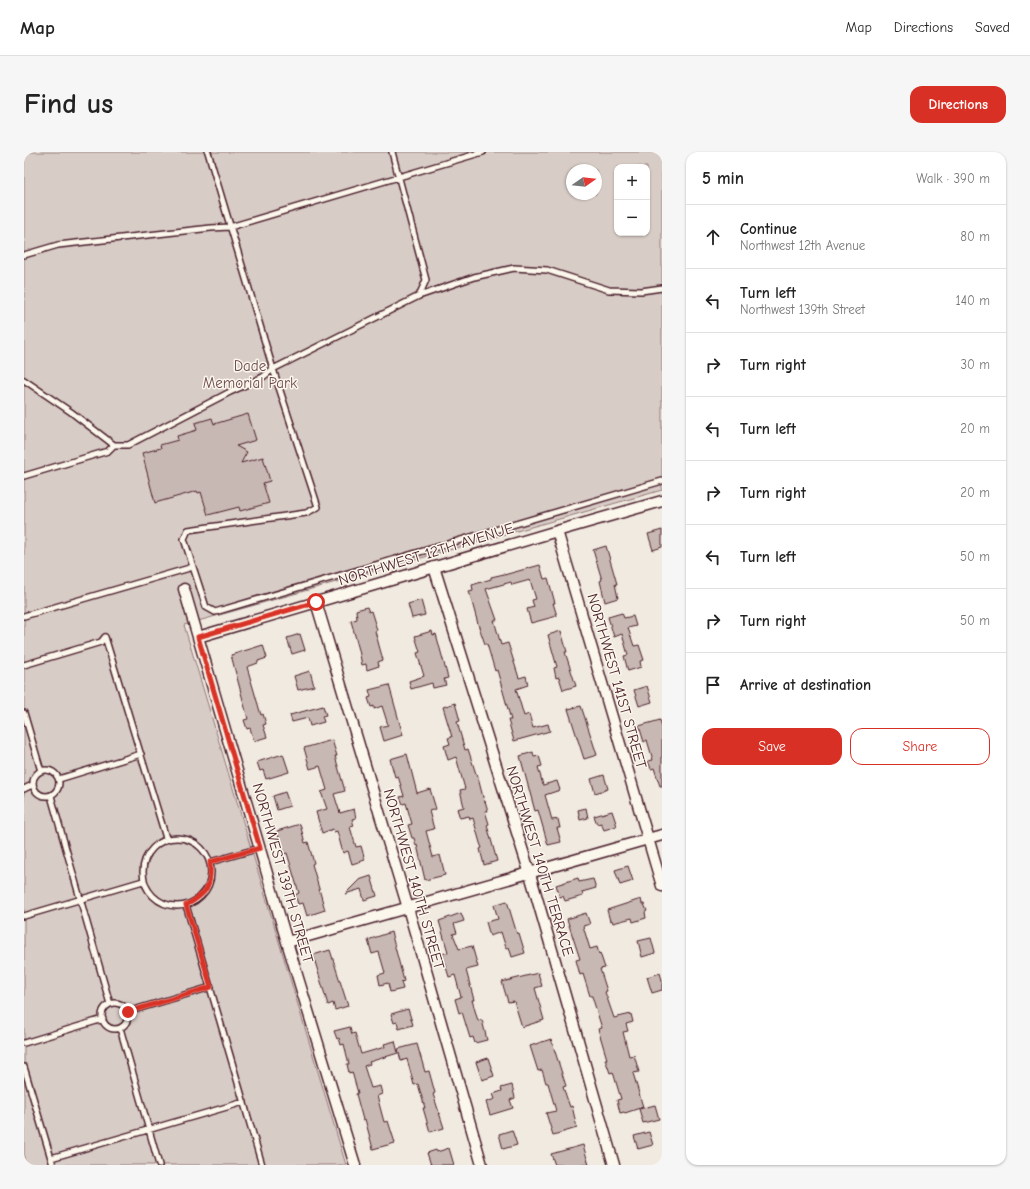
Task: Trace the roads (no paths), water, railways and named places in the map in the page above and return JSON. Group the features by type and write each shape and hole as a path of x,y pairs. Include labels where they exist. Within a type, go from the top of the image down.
{"street":[{"name":"NORTHWEST 12TH AVENUE","path":"198,637 662,501"},
{"name":"NORTHWEST 141ST STREET","path":"557,531 662,886"},
{"name":"NORTHWEST 140TH TERRACE","path":"434,567 530,874 614,1165"},
{"name":"NORTHWEST 139TH STREET","path":"184,589 287,942 355,1165"},
{"name":"NORTHWEST 140TH STREET","path":"316,602 408,908 482,1165"},
{"path":"287,942 530,874 662,835"}],"lane":[{"path":"208,152 273,370 318,507 306,513 188,530 184,539 206,607 215,612 662,481"},
{"path":"392,152 426,280 419,296"},
{"path":"24,255 58,246 230,227 483,152"},
{"path":"24,380 71,412 114,445 128,445 419,296 474,277 514,268 547,270 609,290 641,291 662,288"},
{"path":"24,476 108,451 114,445"},
{"path":"24,616 193,567"},
{"path":"24,665 101,642 105,637 166,838"},
{"path":"24,713 41,771"},
{"path":"59,779 141,754"},
{"path":"45,770 53,772 59,779 58,789 50,796 40,796 36,793 32,785 34,776 45,770"},
{"path":"24,789 32,785"},
{"path":"50,796 110,1004"},
{"path":"180,837 193,841 203,850 210,862 211,875 207,888 198,899 186,905 172,906 160,902 149,893 143,881 142,868 146,855 154,845 166,838 180,837"},
{"path":"210,862 260,848"},
{"path":"24,916 143,881"},
{"path":"186,905 262,1165"},
{"path":"128,1012 211,987"},
{"path":"110,1004 118,1004 126,1008 128,1012 127,1022 120,1028 111,1028 104,1023 104,1010 110,1004"},
{"path":"24,1043 103,1019"},
{"path":"120,1028 159,1165"},
{"path":"24,1067 53,1165"},
{"path":"51,1158 244,1102"}],"park label":[{"name":"Dade Memorial Park","path":"250,374"}]}
